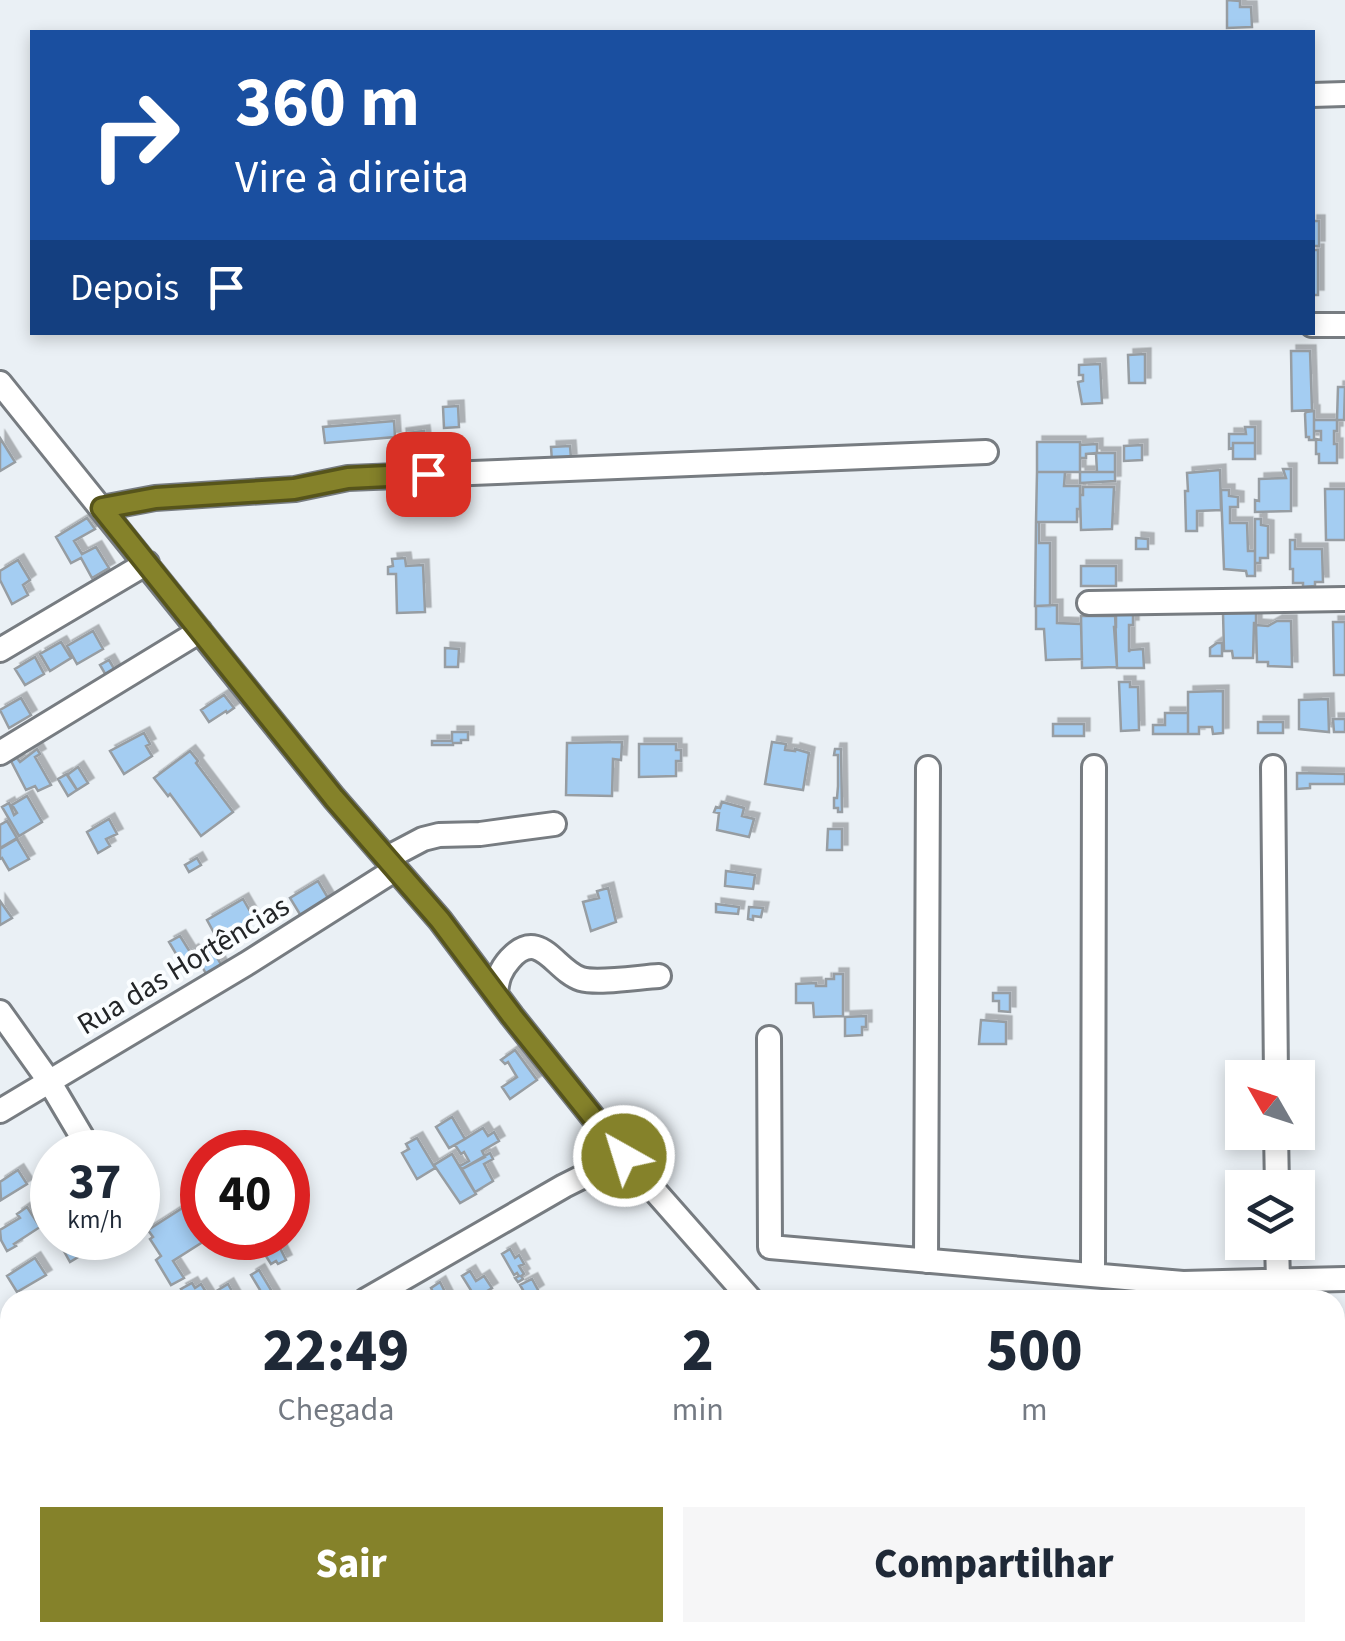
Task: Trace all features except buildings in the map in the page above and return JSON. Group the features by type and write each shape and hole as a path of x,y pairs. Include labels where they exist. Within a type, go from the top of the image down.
{"street":[{"path":"1315,95 1345,94"},
{"path":"1315,326 1345,325"},
{"path":"0,382 334,798 440,920 624,1156 742,1290"},
{"path":"102,508 156,498 294,489 348,478 986,452"},
{"path":"0,650 146,563"},
{"path":"1090,602 1345,598"},
{"path":"0,754 200,631"},
{"path":"1274,766 1276,1060"},
{"path":"1094,767 1094,1275"},
{"path":"926,1260 928,768"},
{"name":"Rua das Hortências","path":"0,1110 246,964 424,839 554,824"},
{"path":"496,994 500,972 512,956 535,947 551,955 573,975 588,980 659,976"},
{"path":"0,1012 78,1130"},
{"path":"769,1038 770,1247 1183,1283 1345,1280"},
{"path":"383,1290 624,1156"},
{"path":"1277,1260 1278,1281"}],"route":[{"path":"428,474 348,478 294,489 156,498 102,508 334,798 440,920 624,1156"}]}
